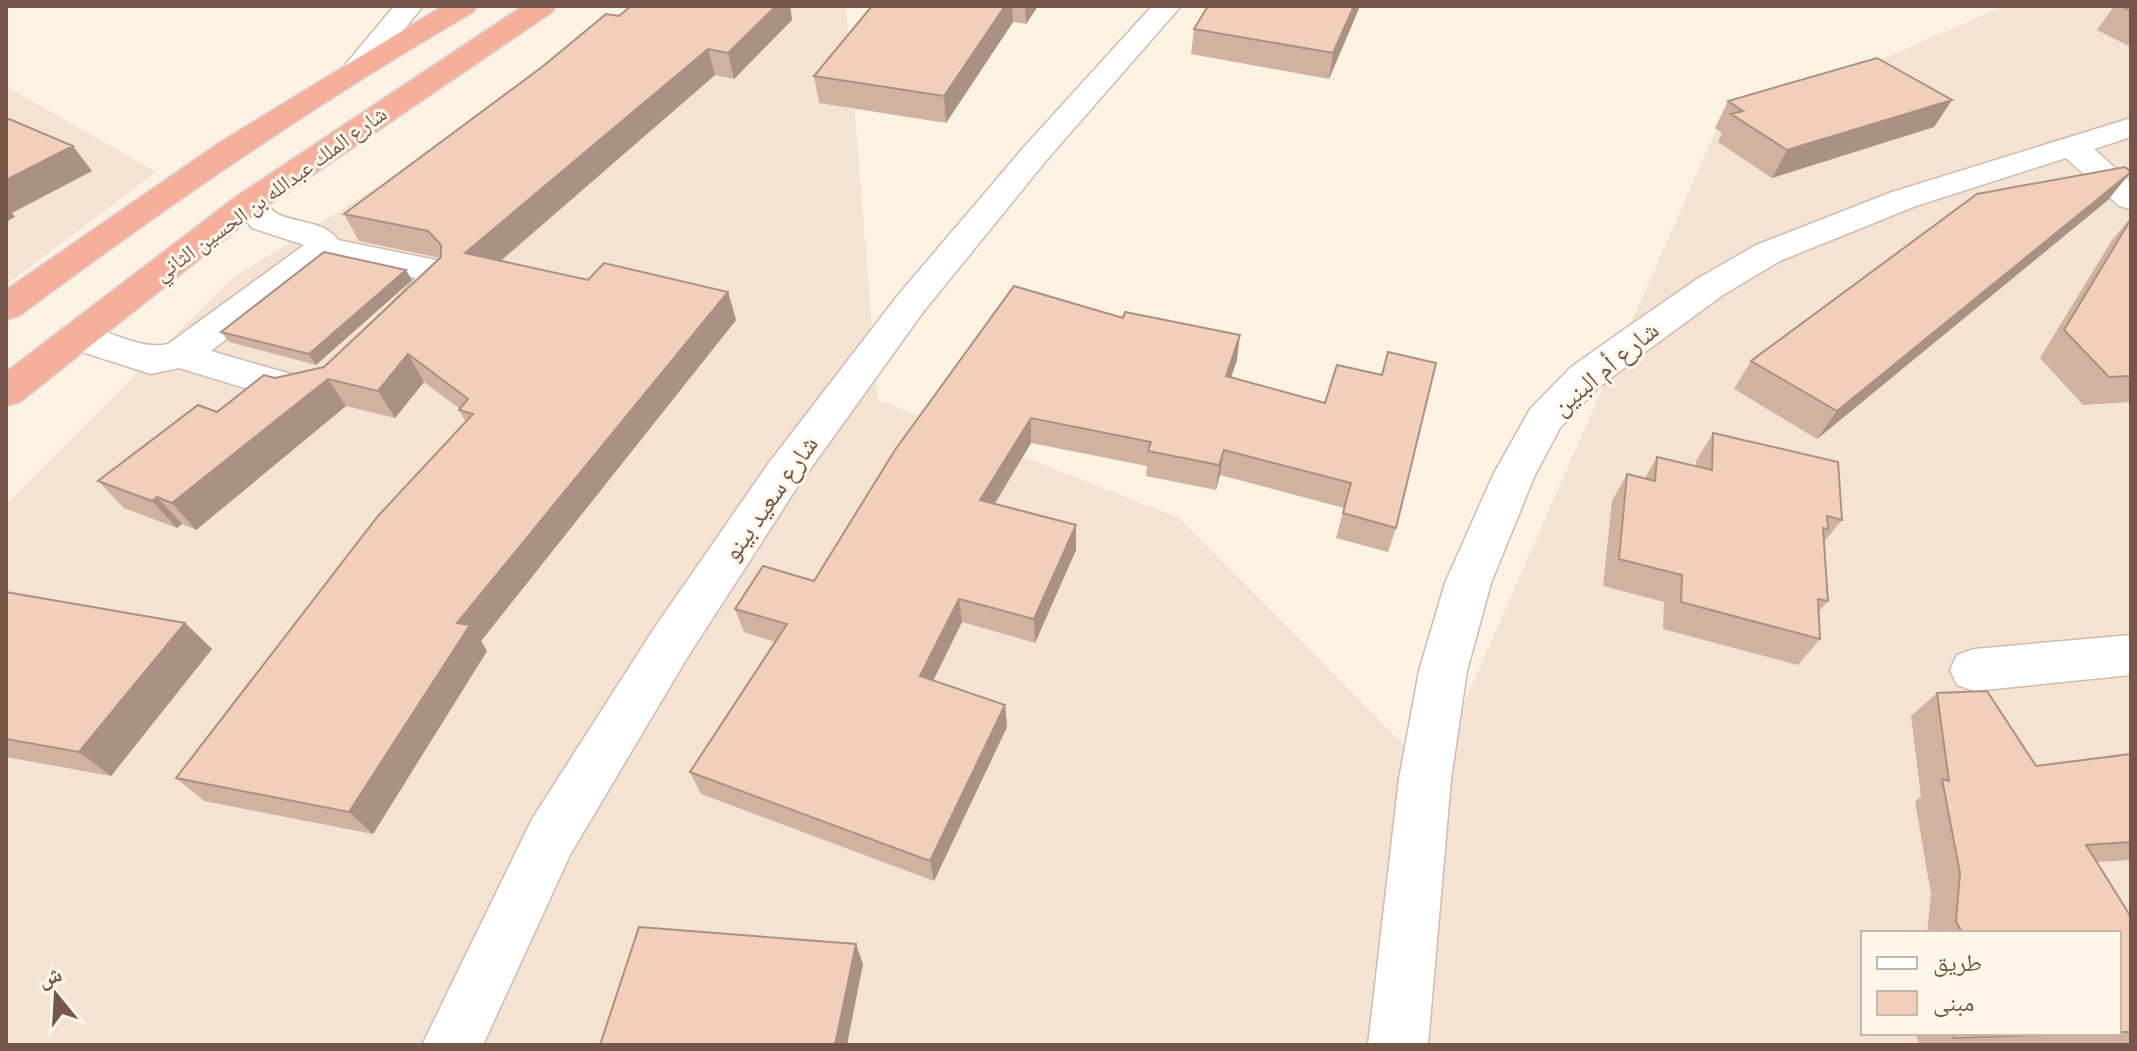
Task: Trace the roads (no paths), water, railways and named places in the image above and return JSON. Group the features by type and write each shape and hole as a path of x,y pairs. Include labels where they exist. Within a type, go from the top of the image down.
{"highway":[{"name":"شارع الملك عبدالله بن الحسين الثاني","path":"6,308 116,227 360,65 463,6"},
{"name":"شارع الملك عبدالله بن الحسين الثاني","path":"6,392 249,203 542,6"}],"street":[{"path":"360,65 409,6"},
{"name":"شارع سعيد بينو","path":"452,1045 551,837 670,644 783,475 911,303 1034,155 1167,6"},
{"name":"شارع أم البنين","path":"1398,1045 1425,779 1443,671 1468,583 1514,475 1544,419 1584,378 1623,349 1710,287 1768,253 1890,204 2131,127"},
{"path":"2070,145 2131,199"},
{"path":"249,203 264,221 320,239 323,248"},
{"path":"76,337 151,361 180,355 323,248 428,269 434,274 434,284 380,333"},
{"path":"180,355 294,389 326,382 348,363"},
{"path":"1974,670 2131,655"}]}
